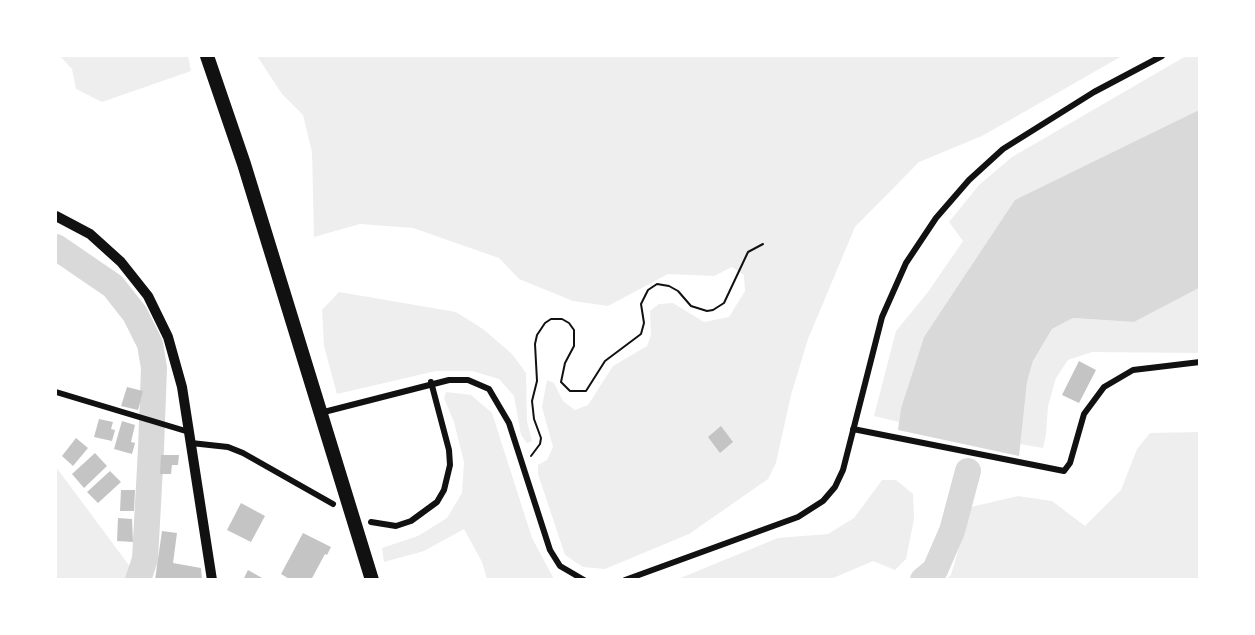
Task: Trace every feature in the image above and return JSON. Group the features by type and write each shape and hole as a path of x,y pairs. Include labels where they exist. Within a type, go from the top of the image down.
{"highway":[{"path":"207,56 244,164 372,579"}],"street":[{"path":"625,579 798,518 835,487 843,470 882,317 906,263 936,218 969,180 1003,149 1094,92 1162,56"},
{"path":"56,216 90,234 106,248 148,296 168,337 176,360 212,579"},
{"path":"853,429 1064,471 1070,463 1084,414 1104,387 1133,370 1200,362"},
{"path":"320,413 431,382 468,380 489,389 509,423 550,550 560,566 584,579"},
{"path":"371,522 396,526 411,520 437,502 444,490 450,465 449,450 431,382"},
{"path":"56,392 162,424 190,438 243,453 333,504"}],"path":[{"path":"522,463 540,444 532,400 537,381 535,345 537,335 545,323 551,319 562,319 574,330 574,346 565,363 561,382 570,391 586,391 605,361 641,334 644,323 641,304 648,290 657,284 669,286 678,291 690,306 707,311 712,310 724,303 748,252 763,244"}],"shaded area":[{"path":"60,56 188,56 191,71 102,102 76,89 72,69"},
{"path":"257,56 1122,56 982,136 919,162 855,227 808,339 791,395 776,463 768,479 689,534 605,569 583,567 565,555 538,474 538,465 547,460 553,447 542,407 547,380 554,383 563,401 575,410 588,405 613,366 647,346 651,335 650,311 659,304 673,303 704,322 729,317 745,291 744,275 732,267 714,276 668,274 608,306 573,301 519,279 499,258 413,228 360,224 314,237 312,152 303,115 282,94"},
{"path":"1186,56 1199,56 1199,110 1054,182 946,307 924,337 901,408 899,422 874,416 896,331 928,292 963,241 949,222 979,185 1012,157"},
{"path":"1199,110 1199,288 1134,322 1073,318 1052,329 1033,361 1027,382 1019,456 898,430 901,408 924,337 1015,200"},
{"path":"1199,288 1199,353 1092,352 1068,360 1056,378 1048,406 1043,448 1020,444 1027,382 1033,361 1052,329 1073,318 1134,322"},
{"path":"339,292 456,312 483,329 512,354 526,373 527,421 532,441 527,443 521,435 514,396 499,379 472,371 436,371 337,394 324,346 322,310"},
{"path":"446,392 471,395 492,413 532,538 554,579 487,579 482,562 464,529 424,551 384,562 382,548 418,536 447,518 462,493 464,462 454,422 444,398"},
{"path":"1199,432 1199,579 946,579 951,575 971,507 1018,496 1052,501 1085,526 1121,490 1137,449 1150,433"},
{"path":"56,467 131,568 128,579 56,579"},
{"path":"882,480 896,480 913,494 914,519 906,559 895,570 873,561 831,579 678,579 778,538 828,534 854,518"}],"building":[{"path":"1079,361 1096,370 1079,403 1062,395"},
{"path":"127,387 143,391 138,410 121,406"},
{"path":"99,419 113,422 111,429 115,430 112,441 94,437"},
{"path":"122,421 135,425 131,442 135,443 132,454 114,449"},
{"path":"721,426 733,442 720,453 708,437"},
{"path":"76,438 88,448 73,466 62,456"},
{"path":"95,453 107,466 84,488 72,474"},
{"path":"161,455 179,455 178,465 172,465 171,474 160,474"},
{"path":"110,471 121,482 98,503 87,492"},
{"path":"121,490 135,490 134,511 120,511"},
{"path":"241,503 265,516 251,542 227,530"},
{"path":"118,518 132,519 133,542 117,541"},
{"path":"162,531 177,533 173,563 201,568 202,580 155,580"},
{"path":"303,533 331,547 311,580 291,580 281,574"},
{"path":"248,570 262,578 261,580 243,580"}],"waterway":[{"path":"56,247 113,286 135,314 150,344 154,368 151,449 145,559 138,580"},
{"path":"923,580 935,570 952,531 968,471"}]}
